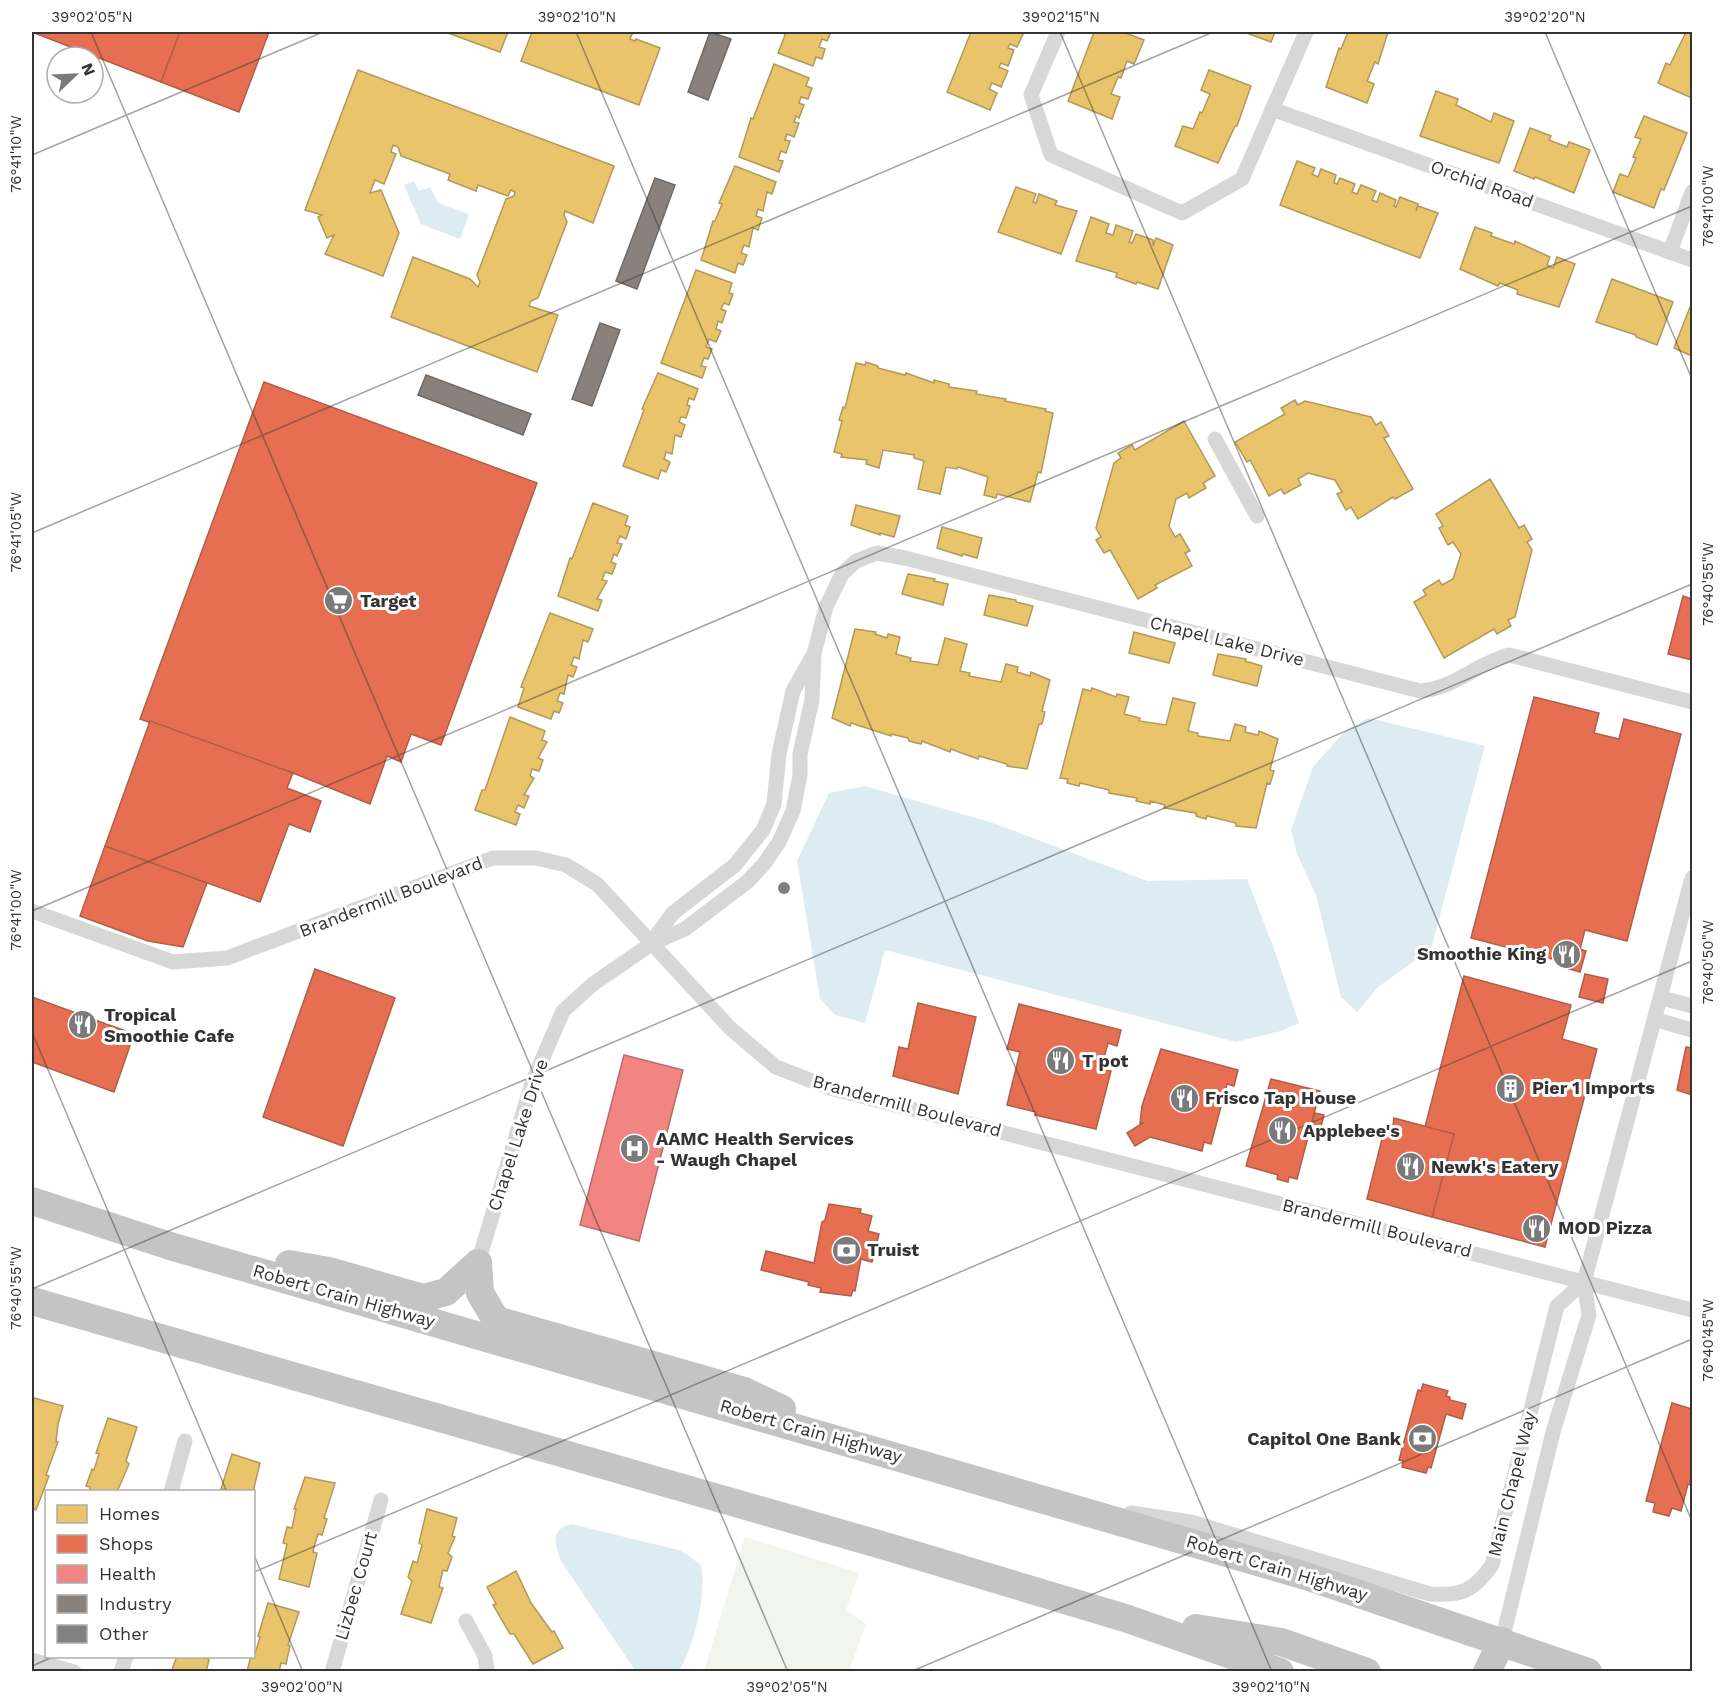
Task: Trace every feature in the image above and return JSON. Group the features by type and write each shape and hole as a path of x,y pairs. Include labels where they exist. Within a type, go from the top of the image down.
{"highway":[{"name":"Robert Crain Highway","path":"32,1201 170,1246 1056,1501 1309,1577 1588,1671"},
{"path":"170,1246 329,1271 423,1298 446,1292 478,1263"},
{"path":"478,1263 480,1293 496,1320 744,1391 862,1447"},
{"path":"32,1301 863,1539 1125,1618 1280,1671"},
{"path":"1125,1618 1281,1641 1367,1671"},
{"path":"1487,1671 1502,1641"}],"street":[{"path":"1058,32 1031,95 1051,155 1182,213 1242,179 1306,32"},
{"name":"Orchid Road","path":"1272,109 1692,260"},
{"path":"1670,252 1692,192"},
{"path":"1215,439 1257,516"},
{"name":"Chapel Lake Drive","path":"478,1263 532,1083 563,1011 593,984 651,944 685,930 747,882 779,842 795,802 800,754 812,700 814,654 826,607 842,574 856,561 877,553 905,558 1420,691 1439,689 1491,660 1509,655 1692,702"},
{"name":"Chapel Lake Drive","path":"651,944 673,913 735,865 763,830 774,804 779,754 794,691 814,654"},
{"name":"Brandermill Boulevard","path":"32,912 173,962 227,958 493,858 536,858 566,866 597,884 730,1028 776,1067 831,1088 1692,1310"},
{"name":"Main Chapel Way","path":"1502,1641 1553,1432 1588,1315 1584,1282 1657,1020 1692,878"},
{"path":"1662,998 1692,1006"},
{"path":"1657,1020 1692,1030"},
{"name":"Main Chapel Way","path":"1056,1501 1191,1522 1430,1594 1454,1596 1469,1590 1482,1580 1492,1565 1557,1306 1584,1282"},
{"path":"171,1490 185,1441"},
{"name":"Lizbec Court","path":"332,1671 381,1500"},
{"path":"466,1621 485,1656 487,1671"},
{"path":"32,1660 74,1671"}],"shaded area":[{"path":"414,181 419,191 430,187 438,203 469,214 460,239 421,224 404,185"},
{"path":"1369,718 1485,746 1431,949 1378,987 1357,1012 1341,997 1316,895 1297,854 1291,830 1313,767 1347,729"},
{"path":"865,786 993,823 1147,881 1247,879 1299,1023 1281,1031 1236,1042 885,950 865,1023 835,1015 820,999 797,861 829,793"},
{"path":"572,1524 682,1551 701,1565 701,1605 690,1648 679,1671 635,1670 561,1561 556,1543 557,1533 565,1526"},
{"path":"745,1537 859,1573 846,1610 866,1624 849,1671 704,1671"}],"building: Homes":[{"path":"445,32 508,32 500,52"},
{"path":"532,32 637,32 632,34 630,39 660,48 639,105 521,61"},
{"path":"783,32 831,32 827,41 822,39 819,47 825,49 822,59 816,57 813,66 778,53 785,35"},
{"path":"971,32 1024,32 1017,47 1010,44 1008,48 1014,50 1008,66 1001,63 999,67 1008,71 1001,87 992,83 989,89 997,93 990,110 947,92"},
{"path":"1094,32 1123,32 1144,40 1134,64 1127,61 1121,78 1118,77 1111,94 1120,97 1112,119 1068,101"},
{"path":"1244,32 1275,32 1271,42"},
{"path":"1348,32 1388,32 1378,64 1375,62 1367,81 1374,84 1367,103 1326,87 1339,48 1341,49"},
{"path":"1686,32 1692,32 1692,98 1658,83 1666,63 1670,65"},
{"path":"774,64 809,78 806,86 812,88 808,99 801,97 799,103 804,105 799,118 796,116 794,122 799,123 794,137 787,134 785,140 790,141 786,153 781,151 778,160 783,161 779,172 739,157 751,118 753,119"},
{"path":"358,70 614,166 593,223 565,211 567,222 538,298 531,301 529,306 558,315 537,372 391,317 413,257 470,279 478,287 480,282 477,275 506,199 514,196 515,192 511,190 508,196 478,185 476,191 448,180 450,174 401,156 398,147 393,145 391,152 396,154 384,184 375,180 370,193 381,190 399,233 383,276 325,254 334,235 327,238 318,217 322,215 305,210"},
{"path":"1209,70 1251,86 1237,126 1218,163 1175,146 1183,126 1193,129 1200,112 1202,113 1210,94 1201,90"},
{"path":"1436,91 1458,99 1456,105 1491,122 1494,113 1514,121 1499,163 1420,136"},
{"path":"1644,116 1687,133 1664,190 1661,189 1654,208 1613,192 1620,174 1628,177 1636,158 1633,157 1641,139 1635,137"},
{"path":"1530,128 1551,136 1549,140 1567,147 1569,142 1590,150 1574,193 1514,171"},
{"path":"1297,161 1315,168 1312,174 1318,177 1321,169 1336,175 1334,183 1337,184 1340,178 1355,184 1352,192 1357,194 1361,185 1376,191 1372,200 1377,202 1380,193 1396,200 1394,206 1396,207 1400,197 1418,204 1416,211 1418,206 1438,213 1420,258 1280,205"},
{"path":"735,166 776,182 772,194 767,192 763,211 758,209 756,216 762,218 758,230 753,228 749,247 744,245 741,253 747,255 743,265 738,263 735,273 701,260 713,221 722,204 719,203"},
{"path":"1016,187 1036,194 1033,202 1036,203 1039,194 1057,201 1055,205 1077,211 1061,254 998,232"},
{"path":"1091,217 1109,224 1106,233 1113,235 1116,225 1133,231 1129,242 1132,243 1136,234 1153,240 1153,246 1156,238 1173,245 1158,289 1137,282 1136,284 1116,277 1117,273 1076,261"},
{"path":"1475,227 1492,233 1491,236 1514,244 1515,241 1550,257 1547,265 1553,268 1557,257 1575,264 1559,307 1517,294 1518,290 1500,283 1498,286 1460,269"},
{"path":"696,270 732,283 729,293 733,294 729,305 724,303 721,309 726,311 722,323 718,321 716,329 721,331 716,342 709,339 706,347 712,349 708,359 704,358 701,366 706,367 702,378 661,363"},
{"path":"1612,279 1673,302 1657,345 1636,337 1636,335 1596,322"},
{"path":"1690,307 1692,308 1692,356 1674,348"},
{"path":"866,362 878,368 905,375 906,373 934,383 934,380 949,384 949,387 977,391 976,394 1006,399 1005,401 1046,409 1045,411 1053,413 1041,473 1038,472 1030,502 997,494 996,498 984,495 988,477 958,467 957,469 946,467 940,494 918,489 924,461 914,458 914,455 883,450 879,468 866,464 867,460 841,457 842,454 834,452 842,421 839,420 843,407 845,408 856,363 865,365"},
{"path":"658,373 698,389 694,400 689,398 687,405 690,406 686,418 681,417 679,422 685,425 681,437 675,435 672,454 666,452 664,459 670,462 666,472 661,470 658,479 623,466 644,410 642,409"},
{"path":"1295,400 1298,405 1305,401 1371,417 1376,425 1381,422 1389,436 1384,438 1413,489 1395,499 1393,497 1358,519 1351,507 1346,510 1337,494 1342,492 1335,480 1308,473 1298,479 1301,485 1284,494 1281,489 1269,496 1250,460 1247,462 1235,442 1285,414 1281,408"},
{"path":"1184,421 1215,476 1203,483 1206,488 1189,498 1187,493 1176,499 1169,526 1175,537 1180,534 1190,551 1185,553 1192,566 1155,585 1157,588 1138,599 1110,550 1104,553 1096,540 1101,537 1096,528 1114,463 1121,458 1118,453 1132,445 1135,450"},
{"path":"1490,479 1519,528 1524,525 1532,539 1527,542 1532,550 1515,617 1508,620 1511,626 1497,634 1494,629 1444,658 1414,602 1426,595 1423,590 1439,580 1442,585 1453,579 1461,554 1453,542 1448,545 1439,528 1443,526 1436,514"},
{"path":"593,503 628,516 625,525 630,527 626,539 620,536 617,543 622,544 617,556 614,554 611,562 616,564 612,574 605,572 602,580 607,581 597,599 602,600 598,611 558,596 570,558 572,559"},
{"path":"856,505 900,516 894,537 880,533 880,535 851,525"},
{"path":"942,527 982,538 977,558 937,548"},
{"path":"908,574 948,584 943,605 902,594"},
{"path":"989,595 1033,606 1027,626 984,615"},
{"path":"550,613 593,629 588,642 583,640 579,659 574,657 571,665 577,667 573,677 568,675 564,694 560,693 557,701 563,703 559,713 554,711 551,719 518,707 524,688 521,687"},
{"path":"855,629 876,632 875,634 887,638 888,634 900,637 896,654 911,658 910,661 938,665 945,638 967,644 960,671 970,673 969,676 1001,682 1006,664 1018,667 1017,672 1030,676 1031,672 1050,680 1042,711 1045,712 1042,724 1039,724 1027,769 1007,766 1007,764 979,756 978,759 951,749 950,752 922,741 921,744 909,741 908,738 891,734 891,736 851,723 850,726 832,718"},
{"path":"1134,632 1175,643 1169,663 1129,653"},
{"path":"1218,654 1246,659 1245,661 1262,666 1257,686 1213,675"},
{"path":"1092,688 1116,697 1117,694 1129,697 1124,714 1140,718 1139,721 1166,725 1173,698 1195,703 1188,731 1198,733 1198,736 1230,741 1235,724 1246,727 1245,732 1258,735 1259,731 1278,739 1270,770 1274,771 1270,784 1267,783 1256,828 1236,826 1236,823 1207,816 1206,819 1196,816 1196,813 1164,808 1165,805 1150,801 1150,804 1136,801 1137,798 1109,793 1109,790 1080,783 1079,786 1067,783 1068,779 1060,778 1083,689 1091,691"},
{"path":"510,717 545,731 542,740 547,742 538,758 543,760 539,771 532,769 530,776 534,778 524,795 529,796 524,808 518,805 515,812 520,814 516,825 475,810 482,790 485,790"},
{"path":"34,1398 63,1406 58,1424 56,1442 58,1442 46,1475 49,1476 36,1510 32,1508 32,1407"},
{"path":"108,1418 137,1427 126,1461 129,1464 118,1490 89,1490 90,1487 86,1486 99,1454 96,1453"},
{"path":"232,1454 260,1463 253,1490 221,1489"},
{"path":"305,1477 335,1483 324,1518 327,1519 322,1535 318,1534 314,1547 313,1552 317,1553 309,1587 279,1579 287,1544 283,1543 287,1527 292,1528 296,1509 294,1509"},
{"path":"427,1509 457,1518 452,1536 455,1537 448,1553 452,1557 447,1571 443,1570 439,1587 443,1588 431,1623 401,1614 412,1581 408,1577 413,1561 417,1563 422,1545 419,1543"},
{"path":"516,1571 531,1603 552,1632 554,1631 563,1648 533,1664 514,1634 510,1634 493,1605 496,1604 487,1587"},
{"path":"268,1603 299,1612 288,1645 290,1646 286,1664 281,1663 279,1672 247,1671 250,1658 255,1658 260,1637 258,1636"},
{"path":"176,1658 208,1658 209,1660 206,1672 171,1672"}],"building: Shops":[{"path":"32,32 180,32 161,82 105,60 105,45 66,45"},
{"path":"180,32 269,32 239,112 161,82"},
{"name":"Target","path":"264,382 537,483 441,745 411,734 401,762 387,756 370,804 293,773 140,719"},
{"path":"1683,596 1692,599 1692,660 1668,654"},
{"path":"1534,697 1599,713 1594,733 1619,739 1624,719 1681,734 1627,941 1585,930 1580,949 1586,951 1580,972 1559,966 1560,961 1471,938"},
{"path":"150,721 293,773 287,788 321,801 310,832 289,824 260,902 105,846"},
{"path":"105,846 207,883 183,947 148,941 80,916"},
{"path":"315,969 395,998 343,1146 263,1117"},
{"path":"1585,974 1608,979 1603,1003 1579,997"},
{"name":"Pier 1 Imports","path":"1464,976 1571,1005 1562,1039 1597,1049 1545,1247 1432,1217 1454,1134 1425,1127"},
{"path":"32,997 134,1034 114,1092 32,1062"},
{"path":"918,1003 976,1017 958,1094 893,1076 899,1047 908,1049"},
{"name":"T pot","path":"1019,1004 1121,1030 1117,1046 1108,1043 1101,1069 1111,1071 1096,1129 1035,1115 1036,1112 1007,1105 1020,1052 1007,1049"},
{"path":"1686,1047 1692,1048 1692,1095 1677,1090"},
{"name":"Frisco Tap House","path":"1161,1049 1238,1070 1234,1086 1227,1084 1211,1144 1204,1142 1202,1151 1150,1137 1135,1146 1127,1133 1143,1123 1140,1123 1142,1106"},
{"name":"Applebee's","path":"1271,1079 1320,1091 1297,1179 1289,1177 1288,1182 1277,1179 1278,1175 1246,1166"},
{"path":"1315,1113 1324,1115 1320,1130 1311,1128"},
{"name":"Newk's Eatery","path":"1394,1118 1454,1134 1432,1217 1367,1199 1386,1123 1393,1125"},
{"name":"Truist","path":"829,1204 861,1209 860,1213 872,1216 868,1231 879,1234 872,1262 861,1259 855,1291 853,1290 851,1296 820,1292 821,1288 808,1285 809,1282 761,1270 766,1251 814,1263 822,1222 825,1220"},
{"name":"Capitol One Bank","path":"1423,1384 1448,1391 1446,1396 1450,1397 1450,1400 1466,1404 1462,1419 1446,1414 1431,1468 1428,1467 1426,1473 1402,1467 1403,1461 1399,1460 1418,1390 1421,1391"},
{"path":"1672,1403 1692,1409 1692,1480 1691,1485 1688,1484 1681,1511 1672,1508 1669,1516 1653,1512 1655,1503 1646,1501"}],"building: Health":[{"path":"624,1055 683,1070 639,1241 580,1225"}],"building: Industry":[{"path":"710,32 731,39 708,100 688,92"},
{"path":"655,178 675,185 637,289 616,281"},
{"path":"600,323 620,330 592,406 572,399"},
{"path":"426,375 531,414 523,435 418,395"}],"building: Other":[{"path":"786,882 790,888 786,894 782,894 778,886"}],"place":[{"name":"Target","path":"339,601"},
{"name":"Smoothie King","path":"1567,954"},
{"name":"Tropical Smoothie Cafe","path":"83,1025"},
{"name":"T pot","path":"1061,1061"},
{"name":"Pier 1 Imports","path":"1511,1088"},
{"name":"Frisco Tap House","path":"1184,1098"},
{"name":"Applebee's","path":"1282,1131"},
{"name":"AAMC Health Services - Waugh Chapel","path":"635,1149"},
{"name":"Newk's Eatery","path":"1410,1167"},
{"name":"MOD Pizza","path":"1537,1228"},
{"name":"Truist","path":"846,1250"},
{"name":"Capitol One Bank","path":"1422,1439"}]}
